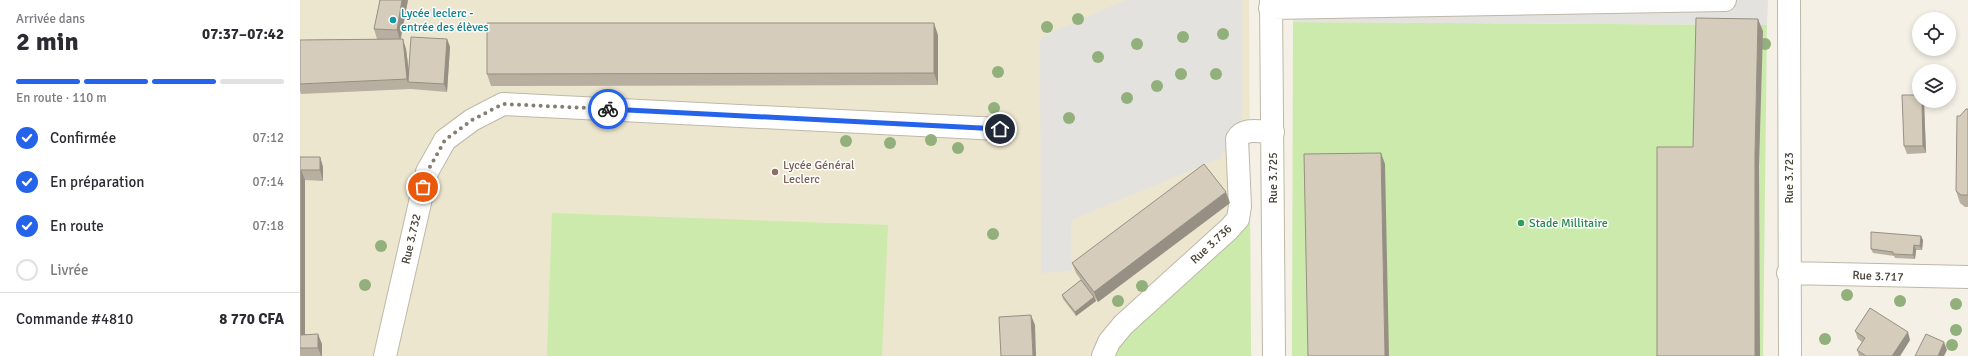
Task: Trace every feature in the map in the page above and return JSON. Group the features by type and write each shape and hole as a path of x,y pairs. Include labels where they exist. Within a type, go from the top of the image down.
{"street":[{"path":"1270,4 1725,0"},
{"name":"Rue 3.723","path":"1790,0 1788,273 1790,356"},
{"name":"Rue 3.725","path":"1270,4 1273,132 1274,356"},
{"name":"Rue 3.732","path":"385,356 427,172 445,140 472,120 503,104 1000,129"},
{"name":"Rue 3.736","path":"1103,356 1109,342 1123,325 1230,229 1238,219 1240,206 1237,139 1240,134 1246,131 1273,132"},
{"name":"Rue 3.717","path":"1788,273 1968,276"}],"shaded area":[{"name":"Lycée Général Leclerc","path":"300,0 1249,0 1251,356 300,356"},
{"path":"1126,0 1242,0 1242,118 1221,158 1074,219 1071,226 1072,271 1041,273 1040,41 1042,37 1050,33"},
{"path":"1292,0 1768,0 1767,25 1293,22"}],"green space":[{"path":"1293,22 1767,25 1763,356 1292,356"},
{"path":"552,213 888,225 882,356 547,356"},
{"path":"1250,214 1251,356 1114,356 1119,340"}],"building":[{"path":"380,0 402,0 397,30 374,29"},
{"path":"1696,18 1758,19 1755,154 1755,356 1657,356 1657,147 1693,147"},
{"path":"487,23 934,23 934,73 487,74"},
{"path":"411,37 447,39 444,84 408,82"},
{"path":"403,39 407,79 300,84 300,40"},
{"path":"1902,95 1912,95 1912,108 1922,108 1923,146 1904,146"},
{"path":"1966,109 1968,109 1968,195 1961,195 1956,191 1957,116 1960,116"},
{"path":"1381,153 1385,356 1308,356 1304,154"},
{"path":"300,157 320,157 320,170 301,170 301,335 318,334 318,348 300,348"},
{"path":"1204,164 1226,192 1094,292 1072,263"},
{"path":"1871,232 1921,236 1920,246 1914,245 1913,255 1893,254 1893,252 1871,249"},
{"path":"1081,280 1094,297 1075,312 1062,295"},
{"path":"1870,308 1908,332 1892,356 1866,356 1857,350 1865,338 1855,331"},
{"path":"1031,315 1033,356 1001,356 999,317"},
{"path":"1926,334 1944,342 1938,356 1915,356"}],"way so far":[{"path":"423,187 427,172 445,140 472,120 503,104 608,109"}],"place":[{"name":"Lycée leclerc - entrée des élèves","path":"393,20"},
{"name":"Lycée Général Leclerc","path":"775,172"},
{"name":"Stade Millitaire","path":"1521,223"}],"route":[{"path":"608,109 1000,129"}]}
